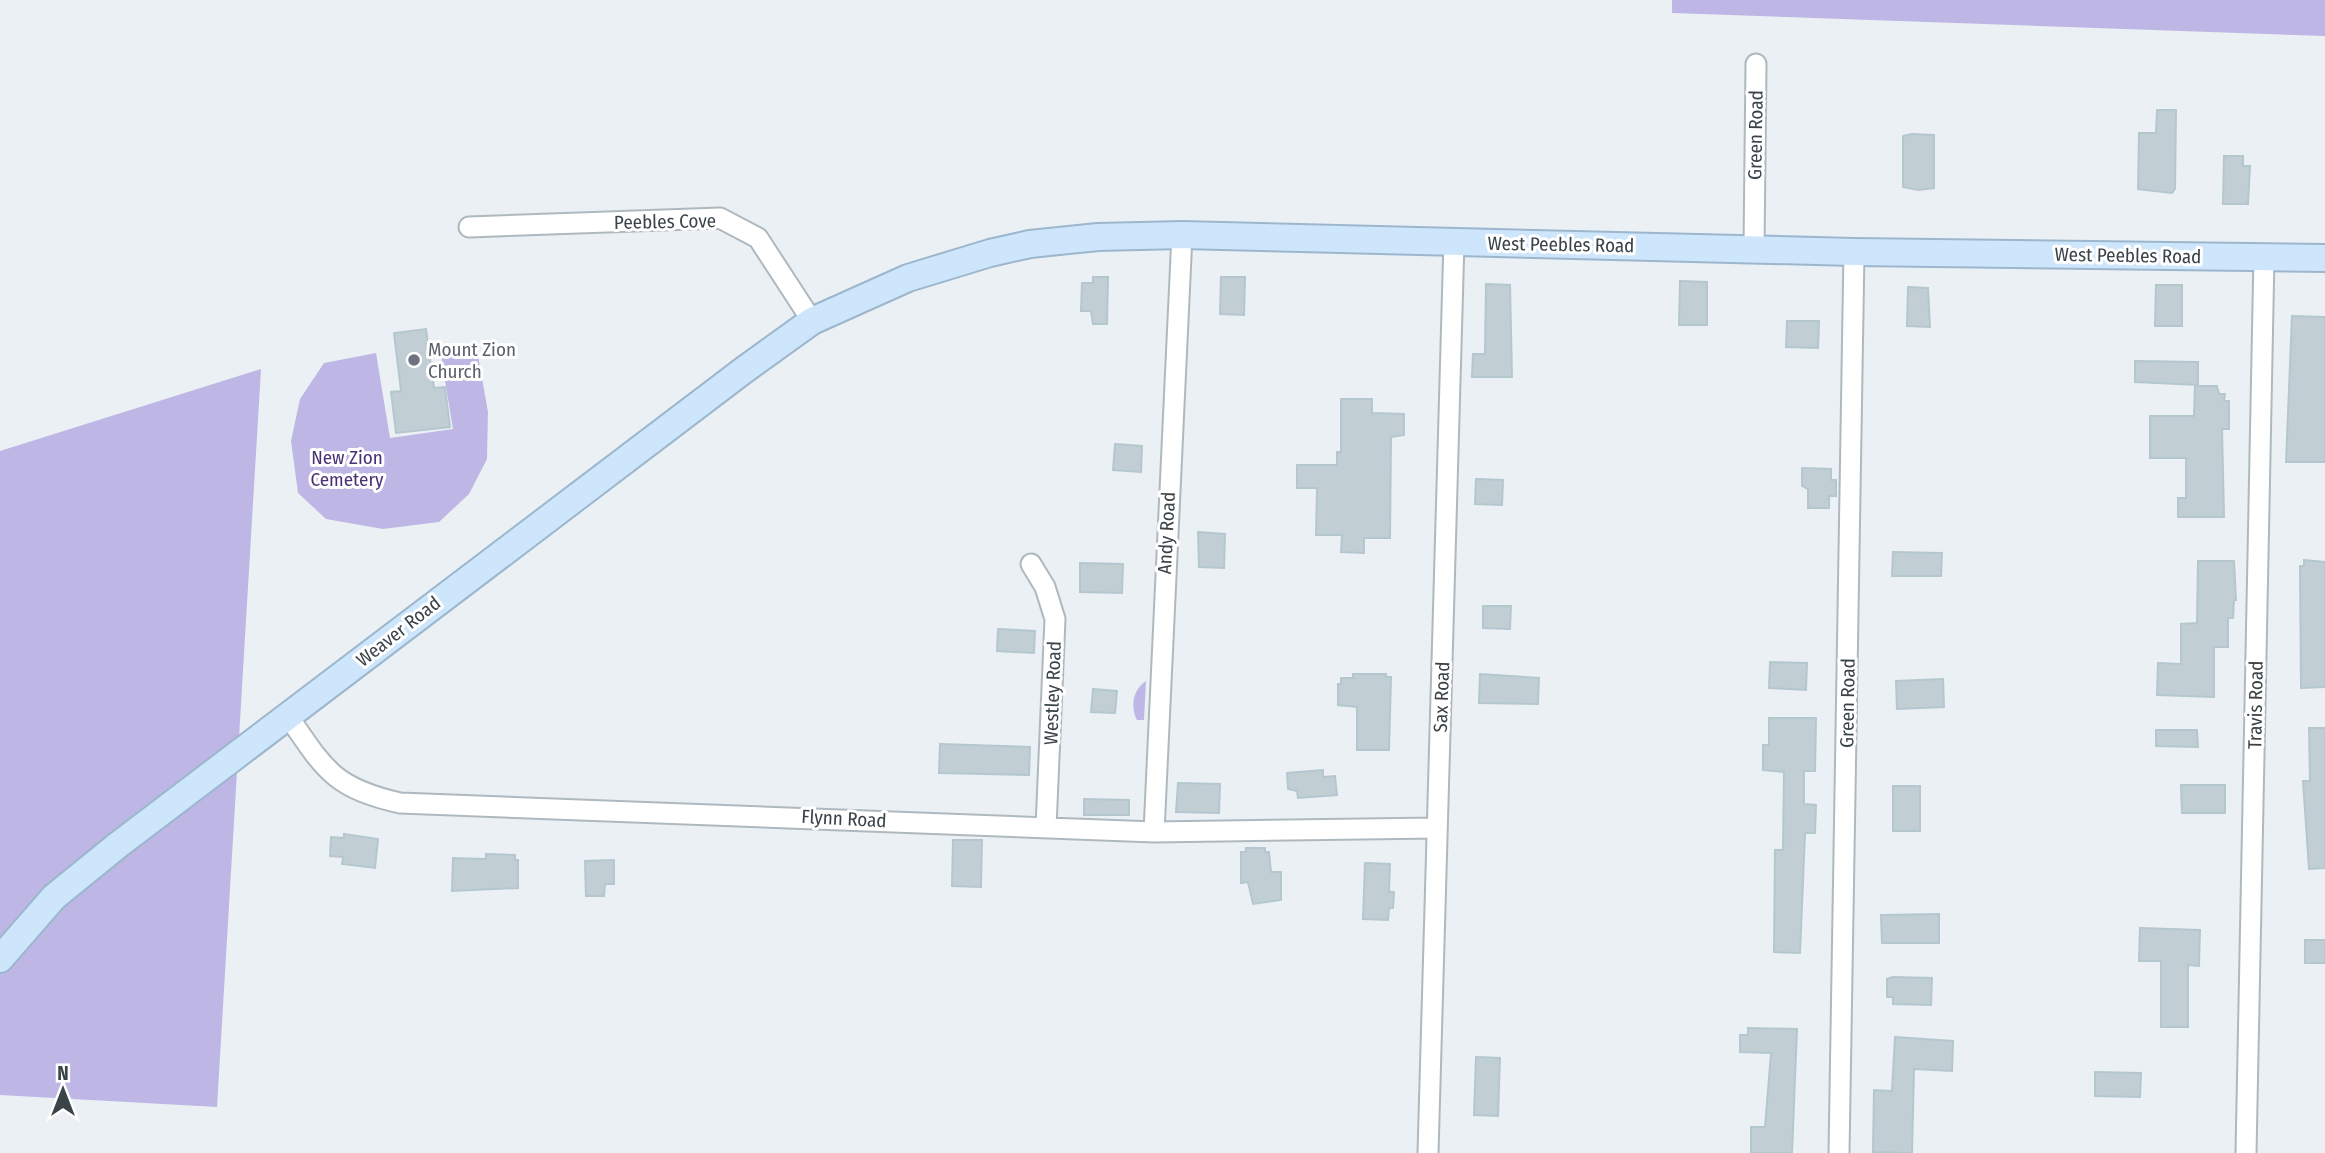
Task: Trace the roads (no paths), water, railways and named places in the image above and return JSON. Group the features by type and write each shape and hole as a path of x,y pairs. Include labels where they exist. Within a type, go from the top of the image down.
{"main road":[{"name":"West Peebles Road","path":"812,321 908,278 990,253 1077,239 1182,235 1854,252 2325,258"},
{"name":"Weaver Road","path":"0,959 54,897 515,541 812,321"}],"street":[{"name":"Green Road","path":"1754,248 1756,64"},
{"name":"Peebles Cove","path":"469,227 720,218 758,238 812,321"},
{"name":"Andy Road","path":"1154,832 1182,235"},
{"name":"Sax Road","path":"1428,1153 1454,241"},
{"name":"Green Road","path":"1839,1153 1854,252"},
{"name":"Travis Road","path":"2246,1153 2264,256"},
{"name":"Westley Road","path":"1031,564 1045,587 1055,619 1046,827"},
{"name":"Flynn Road","path":"288,716 312,751 343,784 400,803 1154,832 1436,828"}],"place":[{"name":"Mount Zion Church","path":"414,360"}],"park label":[{"name":"New Zion Cemetery","path":"347,468"}]}
